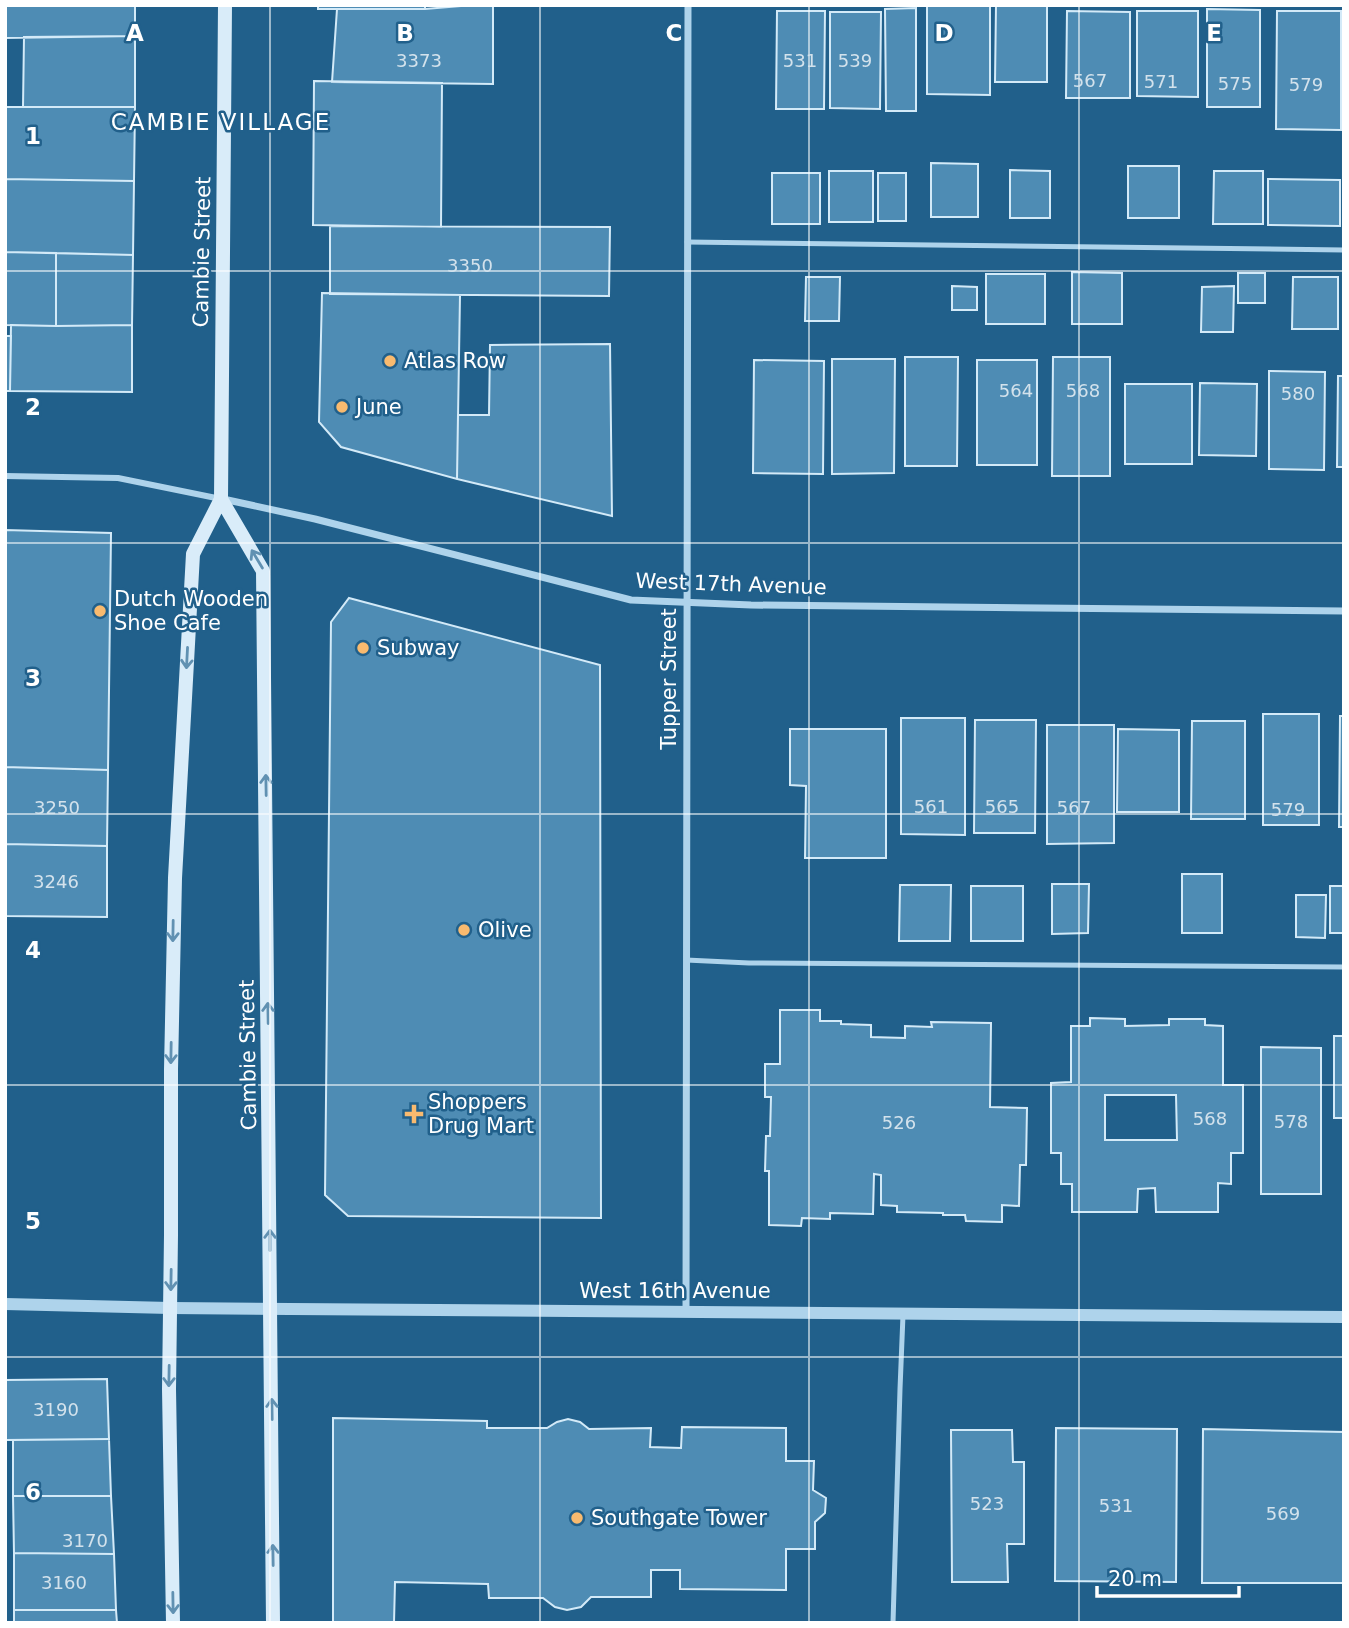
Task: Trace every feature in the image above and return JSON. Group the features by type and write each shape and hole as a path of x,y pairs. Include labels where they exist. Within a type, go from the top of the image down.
{"main road":[{"name":"Cambie Street","path":"173,1623 169,1389 174,878 193,554 221,499 225,5"},
{"name":"Cambie Street","path":"221,499 263,571 273,1623"}],"street":[{"name":"Tupper Street","path":"686,1311 688,5"},
{"name":"West 17th Avenue","path":"5,476 118,478 323,521 631,600 751,605 1344,611"},
{"name":"West 16th Avenue","path":"5,1304 170,1308 1344,1317"}],"lane":[{"path":"687,242 1344,250"},
{"path":"686,960 763,963 1344,967"},
{"path":"893,1623 903,1313"}],"building":[{"path":"5,5 135,5 135,36 5,38"},
{"path":"318,5 425,5 425,9 318,9"},
{"path":"493,5 493,84 332,82 337,9 425,9"},
{"path":"927,5 990,5 990,95 927,94"},
{"path":"996,5 1047,5 1047,82 995,82"},
{"path":"916,8 916,111 886,111 885,9"},
{"path":"1207,9 1260,10 1260,107 1207,107"},
{"path":"777,11 825,11 824,109 776,109"},
{"path":"1067,11 1130,12 1130,98 1066,98"},
{"path":"1137,11 1198,11 1198,97 1137,96"},
{"path":"1277,11 1341,11 1341,130 1276,129"},
{"path":"830,12 881,12 880,109 830,108"},
{"path":"135,36 135,107 23,107 24,37"},
{"path":"314,81 442,83 441,227 313,225"},
{"path":"5,107 135,107 134,181 5,179"},
{"path":"931,163 978,164 978,217 931,217"},
{"path":"1128,166 1179,166 1179,218 1128,218"},
{"path":"1010,170 1050,171 1050,218 1010,218"},
{"path":"829,171 873,171 873,222 829,222"},
{"path":"1214,171 1263,171 1263,224 1213,224"},
{"path":"772,173 820,173 820,224 772,224"},
{"path":"878,173 906,173 906,221 878,221"},
{"path":"5,179 134,181 133,255 5,252"},
{"path":"1268,179 1340,180 1340,226 1268,225"},
{"path":"330,226 610,227 609,296 330,294"},
{"path":"5,252 56,253 56,326 5,325"},
{"path":"56,253 133,255 132,325 56,326"},
{"path":"1072,272 1122,273 1122,324 1072,324"},
{"path":"1238,273 1265,273 1265,303 1238,303"},
{"path":"986,274 1045,274 1045,324 986,324"},
{"path":"806,277 840,277 839,321 805,321"},
{"path":"1293,277 1338,277 1338,329 1292,329"},
{"path":"952,286 977,287 977,310 952,310"},
{"path":"1234,286 1233,332 1201,332 1202,287"},
{"name":"Atlas Row","path":"322,293 460,295 457,479 341,447 319,422"},
{"path":"11,325 132,325 132,392 10,391"},
{"path":"5,336 11,336 10,391 5,391"},
{"path":"610,344 612,516 457,479 458,415 489,415 490,345"},
{"path":"905,357 958,357 957,466 905,466"},
{"path":"1053,357 1110,357 1110,476 1052,476"},
{"path":"832,359 895,359 894,473 832,474"},
{"path":"754,360 824,361 823,474 753,473"},
{"path":"977,360 1037,360 1037,465 977,465"},
{"path":"1269,371 1325,372 1324,470 1269,469"},
{"path":"1338,376 1344,376 1344,467 1337,467"},
{"path":"1200,383 1257,384 1256,456 1199,455"},
{"path":"1125,384 1192,384 1192,464 1125,464"},
{"path":"5,530 111,533 108,770 5,767"},
{"name":"Olive","path":"349,598 600,665 601,1218 348,1216 325,1195 331,622"},
{"path":"1263,714 1319,714 1319,825 1263,825"},
{"path":"1340,716 1344,716 1344,827 1339,827"},
{"path":"901,718 965,718 965,835 901,834"},
{"path":"975,720 1036,720 1035,833 974,833"},
{"path":"1192,721 1245,721 1245,819 1191,819"},
{"path":"1047,725 1114,725 1114,843 1047,844"},
{"path":"790,729 886,729 886,858 805,858 806,786 790,785"},
{"path":"1118,729 1179,730 1179,812 1117,812"},
{"path":"5,767 108,770 107,846 5,844"},
{"path":"5,844 107,846 107,917 5,916"},
{"path":"1182,874 1222,874 1222,933 1182,933"},
{"path":"1052,884 1089,884 1088,933 1052,934"},
{"path":"900,885 951,885 950,941 899,941"},
{"path":"971,886 1023,886 1023,941 971,941"},
{"path":"1330,886 1344,886 1344,933 1330,933"},
{"path":"1296,895 1326,895 1325,938 1296,937"},
{"path":"780,1010 820,1010 820,1021 871,1025 871,1037 905,1038 905,1026 932,1027 931,1022 991,1023 990,1107 1027,1108 1026,1165 1020,1165 1019,1206 1002,1205 1002,1222 966,1221 965,1215 897,1212 897,1206 881,1205 881,1175 874,1174 873,1214 830,1213 830,1219 802,1218 801,1226 769,1225 769,1171 765,1171 766,1136 770,1136 771,1097 765,1097 765,1064 780,1064"},
{"path":"1090,1018 1125,1019 1125,1026 1169,1025 1169,1019 1205,1019 1205,1025 1223,1026 1223,1085 1243,1085 1243,1153 1231,1153 1231,1184 1218,1183 1218,1212 1156,1212 1155,1188 1138,1189 1137,1212 1072,1212 1072,1184 1061,1184 1061,1153 1051,1153 1051,1083 1071,1082 1071,1026 1090,1026","holes":["1105,1095 1176,1095 1177,1140 1105,1140"]},
{"path":"1334,1036 1344,1036 1344,1118 1334,1118"},
{"path":"1261,1047 1321,1048 1321,1194 1261,1194"},
{"path":"107,1379 109,1439 5,1440 5,1380"},
{"name":"Southgate Tower","path":"333,1418 487,1421 487,1428 547,1428 568,1419 580,1422 589,1429 651,1428 650,1447 681,1448 682,1427 786,1428 786,1461 814,1461 813,1490 826,1498 825,1513 815,1522 815,1549 786,1549 786,1590 680,1589 680,1570 651,1570 651,1597 591,1597 581,1607 567,1610 555,1607 543,1598 489,1598 488,1584 395,1582 394,1623 333,1623"},
{"path":"1056,1428 1177,1429 1176,1582 1055,1581"},
{"path":"1203,1429 1344,1432 1344,1583 1202,1583"},
{"path":"951,1430 1012,1430 1013,1462 1024,1462 1024,1544 1007,1544 1008,1582 952,1582"},
{"path":"109,1439 111,1496 13,1496 13,1440"},
{"path":"13,1496 111,1496 114,1554 14,1553"},
{"path":"14,1553 114,1554 116,1610 14,1610"},
{"path":"14,1610 116,1610 117,1623 14,1623"}],"place":[{"name":"Atlas Row","path":"390,361"},
{"name":"June","path":"342,407"},
{"name":"Dutch Wooden Shoe Cafe","path":"100,611"},
{"name":"Subway","path":"363,648"},
{"name":"Olive","path":"464,930"},
{"name":"Shoppers Drug Mart","path":"414,1114"},
{"name":"Southgate Tower","path":"577,1518"}],"district":[{"name":"CAMBIE VILLAGE","path":"221,122"}]}
